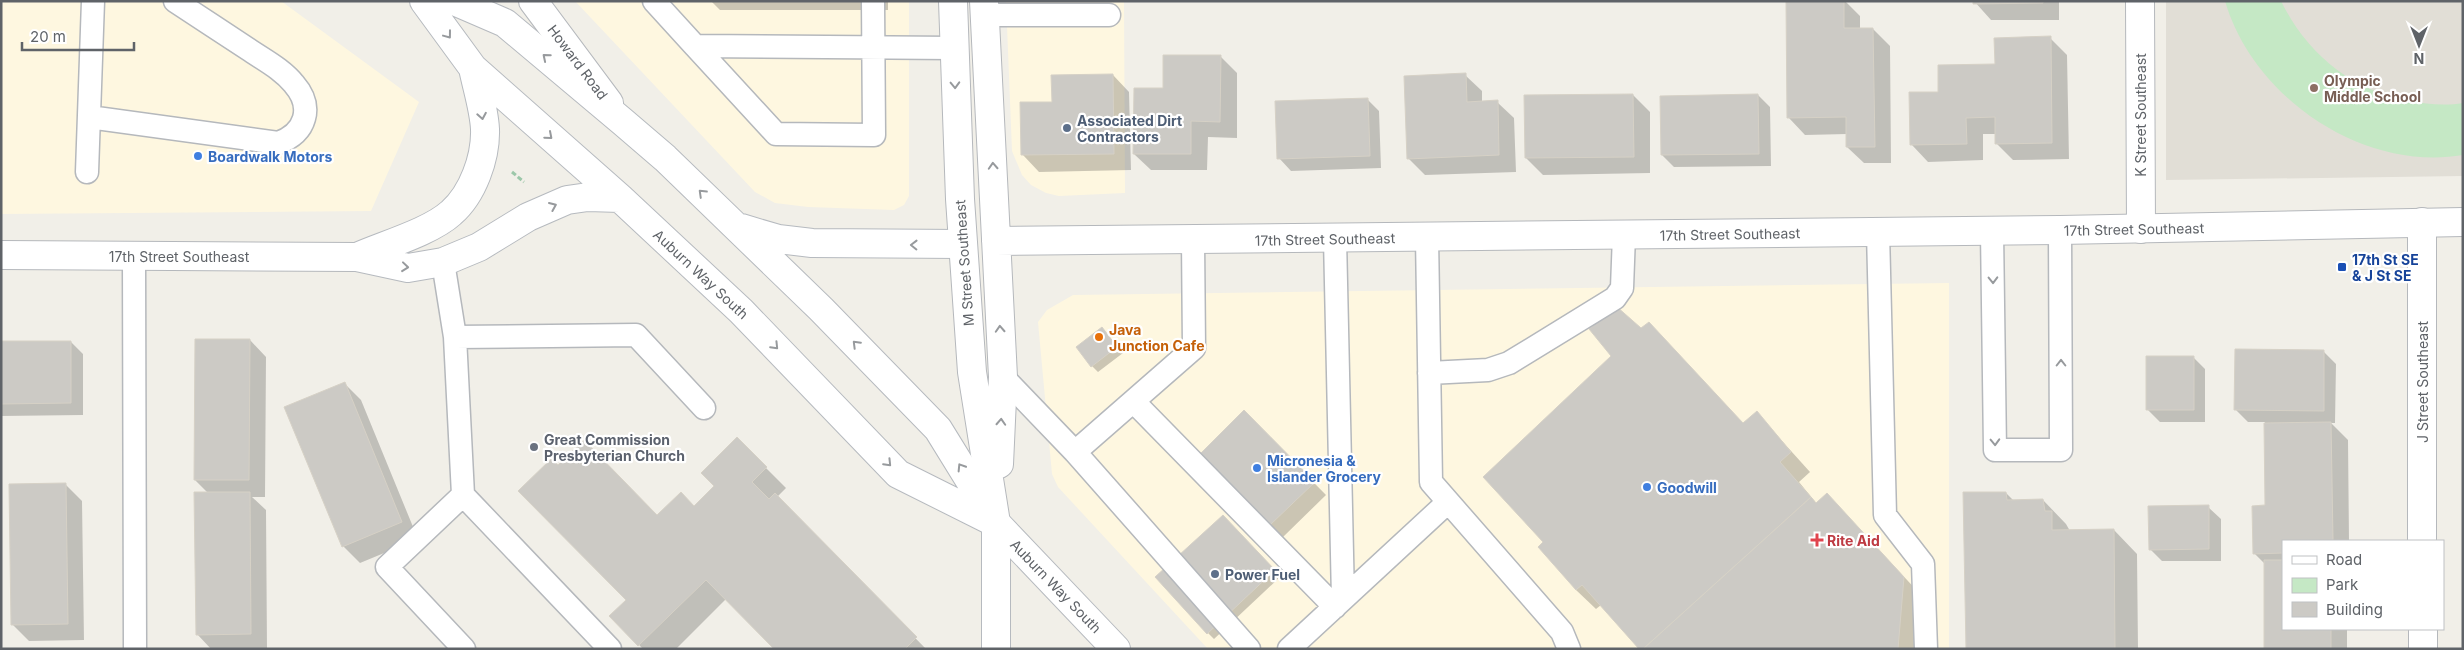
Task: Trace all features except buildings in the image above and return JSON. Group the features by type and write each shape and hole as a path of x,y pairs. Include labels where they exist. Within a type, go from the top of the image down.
{"street":[{"name":"Auburn Way South","path":"424,1 474,68 620,198 741,311 898,474 996,523"},
{"name":"Auburn Way South","path":"454,1 505,23 623,122 737,227 828,316 938,429 996,523 1116,649"},
{"name":"Howard Road","path":"533,1 623,122"},
{"name":"M Street Southeast","path":"953,1 962,244 972,372 996,523"},
{"name":"K Street Southeast","path":"2140,1 2141,229"},
{"name":"M Street Southeast","path":"984,8 1003,377 996,523 996,649"},
{"path":"357,257 420,231 451,213 470,190 482,158 484,129 474,68"},
{"path":"357,257 408,268 443,262 478,247 528,217 567,200 588,197 620,198"},
{"name":"J Street Southeast","path":"2422,222 2422,540"},
{"name":"17th Street Southeast","path":"996,241 1992,231 2463,222"},
{"path":"737,227 778,239 812,243 962,244"},
{"name":"17th Street Southeast","path":"1,255 357,257"},
{"path":"2423,630 2423,649"}],"lane":[{"path":"87,172 93,1"},
{"path":"88,117 278,143 290,138 300,130 305,115 303,97 294,83 276,68 175,1"},
{"path":"654,1 776,134 874,135 873,1"},
{"path":"984,8 1108,15"},
{"path":"695,46 954,48"},
{"path":"1992,231 1994,450 2061,450 2060,230"},
{"path":"1878,232 1885,515 1923,564 1926,649"},
{"path":"1429,373 1488,370 1509,363 1615,298 1622,288 1624,235"},
{"path":"1427,237 1430,482 1562,632 1569,649"},
{"path":"1335,238 1339,603"},
{"path":"1075,452 1194,348 1193,240"},
{"path":"134,257 135,649"},
{"path":"443,262 455,337 463,495 601,646"},
{"path":"455,337 636,335 704,408"},
{"path":"1003,377 1075,452 1249,649"},
{"path":"1134,402 1339,603"},
{"path":"463,495 387,567 464,649"},
{"path":"1289,649 1448,502"}],"path":[{"path":"509,170 530,188"}],"shaded area":[{"name":"Boardwalk Motors","path":"1,1 281,1 419,102 371,211 1,214"},
{"path":"575,1 909,1 909,196 904,205 894,210 808,207 775,203 755,192"},
{"path":"1006,1 1124,1 1125,193 1059,196 1046,193 1031,185 1022,175 1012,151"},
{"name":"Olympic Middle School","path":"2166,1 2463,1 2463,176 2166,180"},
{"path":"1949,283 1949,649 1208,649 1058,487 1052,474 1038,322 1047,310 1073,295"}],"green space":[{"path":"2225,1 2281,1 2304,37 2318,53 2333,67 2368,88 2388,96 2415,102 2429,104 2463,103 2463,155 2425,157 2387,152 2351,139 2317,120 2286,96 2260,68 2239,36"}],"place":[{"name":"Olympic Middle School","path":"2314,88"},
{"name":"Associated Dirt Contractors","path":"1067,128"},
{"name":"Boardwalk Motors","path":"198,156"},
{"name":"17th St SE & J St SE","path":"2342,267"},
{"name":"Java Junction Cafe","path":"1099,337"},
{"name":"Great Commission Presbyterian Church","path":"534,447"},
{"name":"Micronesia & Islander Grocery","path":"1257,468"},
{"name":"Goodwill","path":"1647,487"},
{"name":"Rite Aid","path":"1817,540"},
{"name":"Power Fuel","path":"1215,574"}]}
